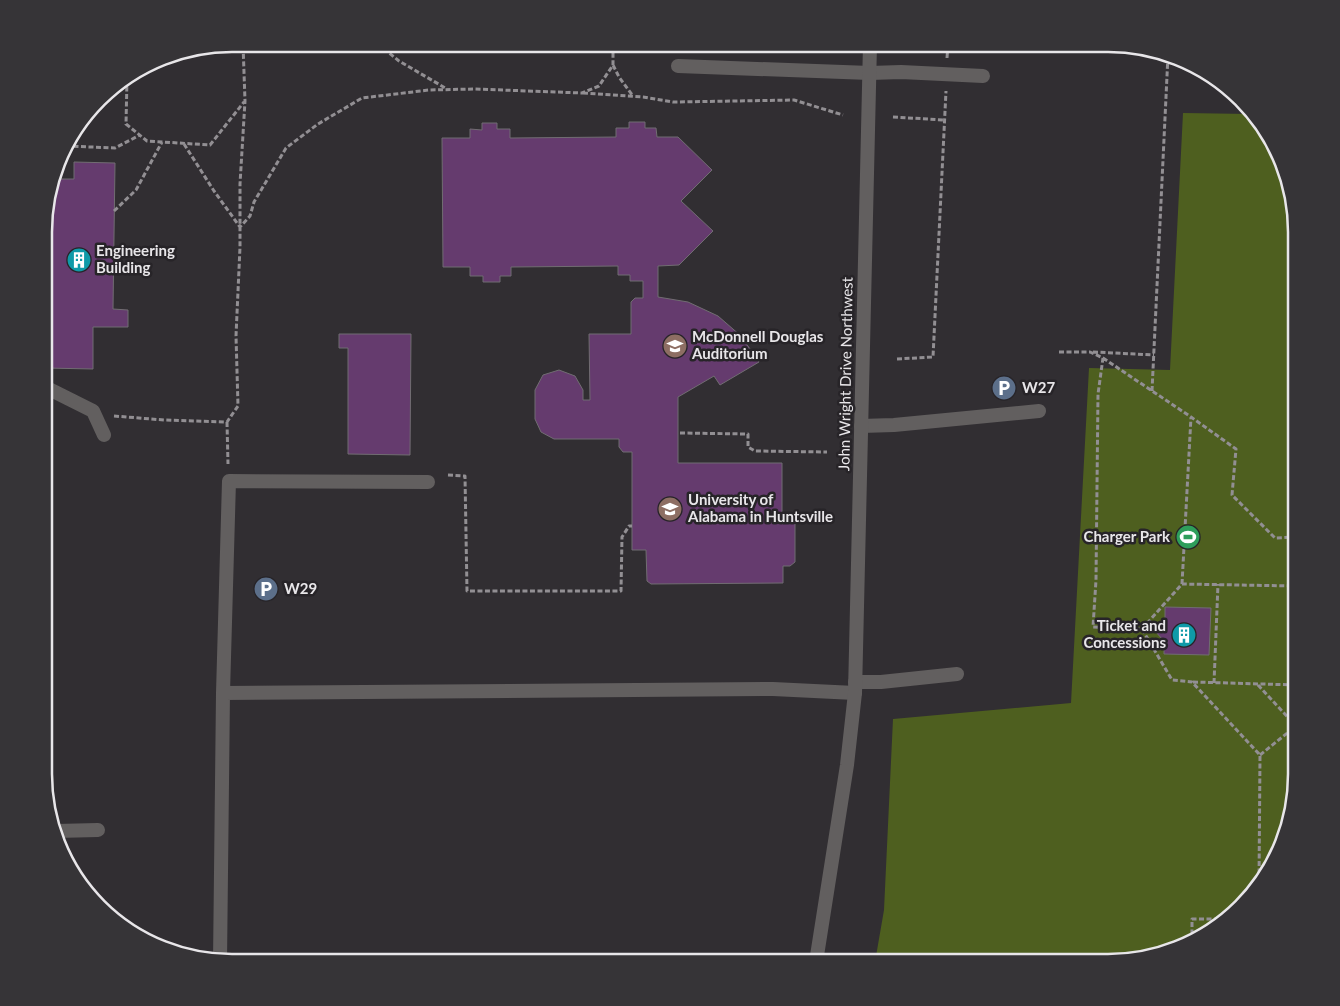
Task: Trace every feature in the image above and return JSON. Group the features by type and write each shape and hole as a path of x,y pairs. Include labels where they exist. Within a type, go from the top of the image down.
{"street":[{"name":"John Wright Drive Northwest","path":"817,954 847,765 855,688 870,52"},
{"path":"678,66 983,76"},
{"path":"52,391 93,412 104,435"},
{"path":"861,426 894,425 1039,412"},
{"path":"220,953 223,693 229,481 428,482"},
{"path":"223,693 855,688 881,682 957,674"},
{"path":"62,831 98,830"}],"path":[{"path":"229,481 227,422 238,406 236,336 240,184 245,101 243,52"},
{"path":"388,52 399,61 448,89"},
{"path":"613,52 613,65 619,77 634,97"},
{"path":"897,360 933,357 947,52"},
{"path":"1152,391 1168,63"},
{"path":"582,93 598,86 613,65"},
{"path":"128,87 126,124 148,141 210,145 245,101"},
{"path":"240,228 250,216 254,202 286,148 318,124 362,98 448,89 582,93 673,102 794,100 842,115"},
{"path":"893,118 944,120"},
{"path":"75,146 115,148 140,135"},
{"path":"114,211 136,190 162,142"},
{"path":"184,144 240,228"},
{"path":"1059,352 1154,355"},
{"path":"1090,352 1103,358 1236,449 1232,495 1275,538 1288,537"},
{"path":"1103,358 1098,394 1096,580 1093,626 1142,629"},
{"path":"94,414 164,420 227,422"},
{"path":"1142,629 1182,584 1191,417"},
{"path":"680,434 748,434 748,448 755,451 828,452"},
{"path":"448,475 465,476 467,591 621,591 622,537 629,526 632,526"},
{"path":"1182,584 1288,586"},
{"path":"1214,683 1218,584"},
{"path":"1142,629 1172,680 1288,685"},
{"path":"1192,682 1260,755 1259,869"},
{"path":"1258,684 1288,717"},
{"path":"1260,755 1288,732"},
{"path":"1192,932 1192,919 1213,919"}],"green space":[{"name":"Charger Park","path":"1183,113 1243,114 1257,133 1274,164 1284,198 1288,233 1288,773 1284,808 1278,831 1269,853 1250,883 1226,909 1187,935 1154,947 1131,952 1107,954 876,954 884,910 893,719 1071,703 1089,368 1170,370"}],"building":[{"path":"629,122 645,122 645,128 656,128 657,137 678,137 712,170 681,201 713,231 679,265 658,266 658,297 688,302 718,316 741,336 759,362 720,385 714,376 678,397 678,463 782,463 782,515 789,515 795,520 795,562 790,566 783,566 783,583 651,584 647,581 646,550 632,550 632,452 623,452 619,447 619,439 554,439 541,432 535,419 535,390 543,375 559,370 575,376 583,390 583,400 590,400 589,334 631,334 631,302 635,298 643,298 643,281 630,281 630,275 618,275 618,266 511,267 511,276 500,276 500,282 483,282 483,276 470,276 470,267 443,267 442,138 470,138 470,129 482,130 482,123 497,123 497,129 510,129 510,138 616,137 616,128 629,128"},
{"name":"Engineering Building","path":"74,162 115,163 113,309 128,310 128,327 93,327 93,369 52,368 52,233 54,209 61,179 74,179"},
{"path":"339,334 411,334 410,455 348,454 348,348 339,348"},
{"name":"Ticket and Concessions","path":"1165,607 1211,608 1209,655 1164,654 1164,641 1154,630 1165,620"}],"place":[{"name":"Engineering Building","path":"79,260"},
{"name":"McDonnell Douglas Auditorium","path":"675,346"},
{"name":"W27","path":"1004,388"},
{"name":"University of Alabama in Huntsville","path":"670,509"},
{"name":"Charger Park","path":"1188,537"},
{"name":"W29","path":"266,589"},
{"name":"Ticket and Concessions","path":"1184,635"}]}
